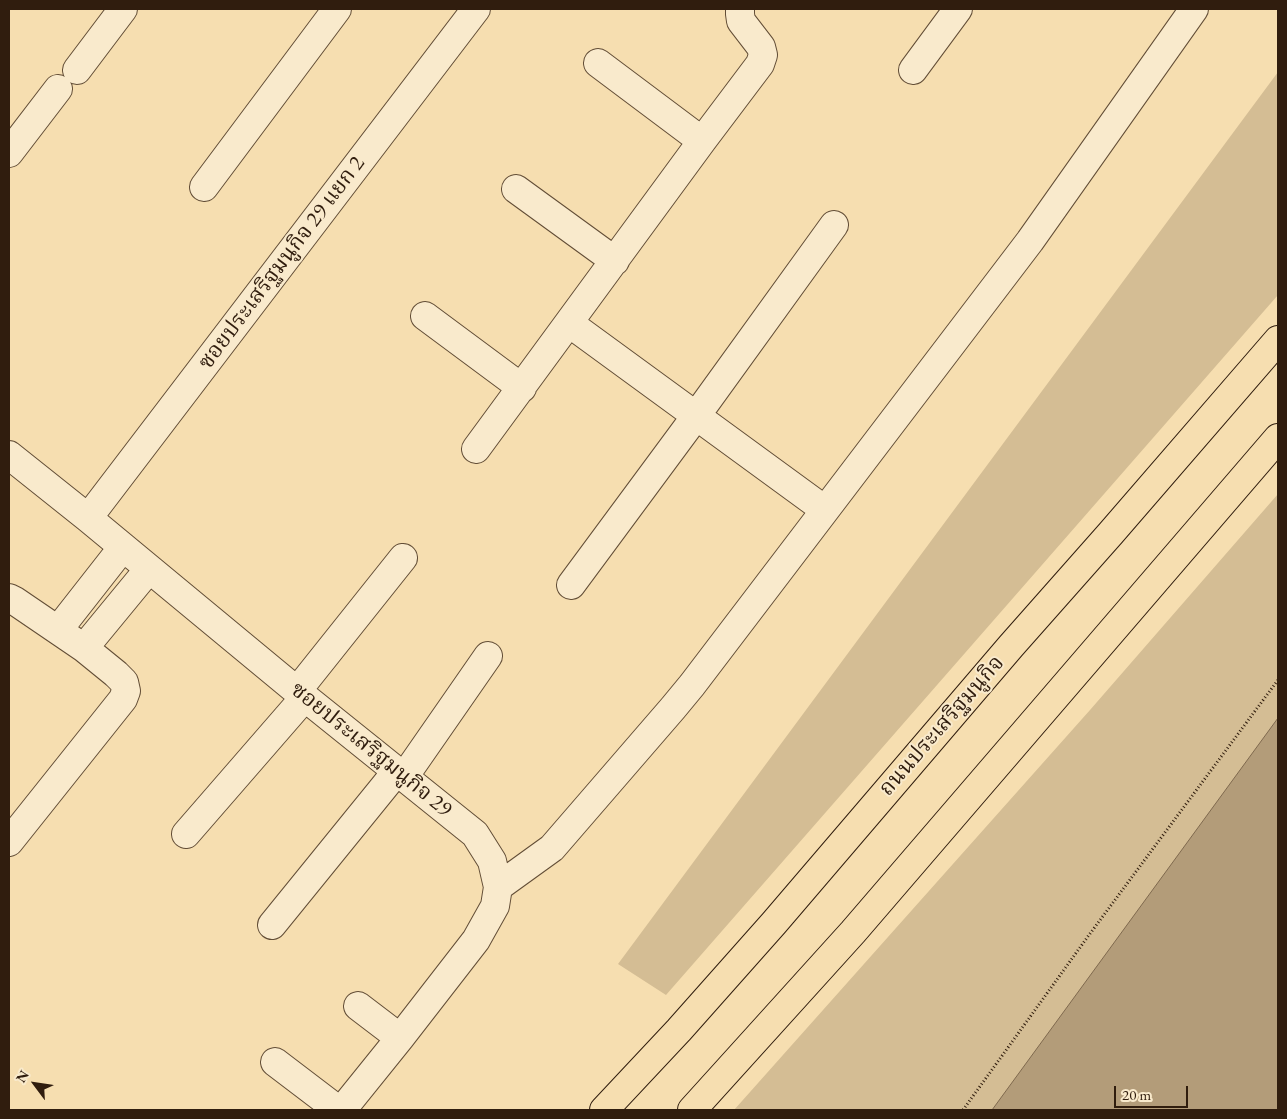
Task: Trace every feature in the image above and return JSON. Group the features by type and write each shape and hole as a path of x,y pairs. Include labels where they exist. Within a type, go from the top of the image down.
{"main road":[{"name":"ถนนประเสริฐมนูกิจ","path":"604,1110 679,1030 774,923 1011,646 1278,340"},
{"path":"692,1110 853,932 1278,438"}],"street":[{"path":"77,70 123,9"},
{"path":"204,187 337,9"},
{"name":"ซอยประเสริฐมนูกิจ 29 แยก 2","path":"88,518 476,9"},
{"path":"476,449 760,64 761,47 741,21 740,9"},
{"path":"913,70 958,9"},
{"path":"498,887 552,848 673,708 723,646 1030,242 1194,9"},
{"path":"598,63 702,141"},
{"path":"9,153 58,89"},
{"path":"516,188 614,261"},
{"path":"571,585 834,225"},
{"path":"425,316 522,388"},
{"path":"569,323 825,510"},
{"name":"ซอยประเสริฐมนูกิจ 29","path":"9,455 301,694 476,834 492,861 498,887 495,906 476,940 342,1110"},
{"path":"58,630 123,547"},
{"path":"186,834 301,694 403,558"},
{"path":"84,648 149,569"},
{"path":"9,598 84,648 124,682 126,691 123,700 9,842"},
{"path":"272,925 401,774 488,656"},
{"path":"358,1006 400,1038"},
{"path":"275,1062 338,1110"}],"path":[{"path":"963,1110 1089,935 1278,680"}],"shaded area":[{"path":"1278,72 1278,295 666,995 618,964"},
{"path":"1278,494 1278,755 1003,1110 734,1110 1090,710"},
{"path":"1278,718 1278,1110 992,1110"}]}
